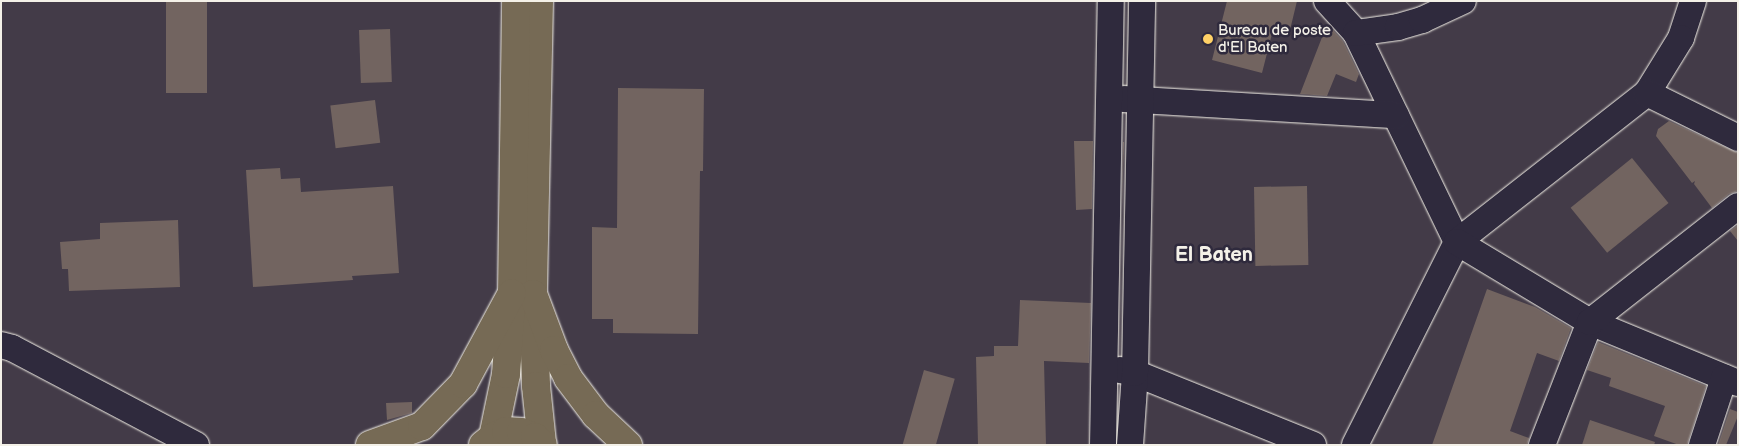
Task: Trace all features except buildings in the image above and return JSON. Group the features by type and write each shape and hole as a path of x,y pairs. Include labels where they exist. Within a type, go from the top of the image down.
{"main road":[{"path":"516,1 523,294 542,444"},
{"path":"488,441 506,374 523,294 539,1"},
{"path":"370,445 422,426 463,384 523,294"},
{"path":"523,294 568,378 596,416 628,445"},
{"path":"488,441 506,432 521,432 535,437 542,444"}],"street":[{"path":"1103,445 1111,98 1111,1"},
{"path":"1130,445 1135,373 1142,1"},
{"path":"1327,1 1356,33 1457,242 1590,322 1731,381 1702,445"},
{"path":"1356,33 1398,27 1422,20 1463,1"},
{"path":"1355,445 1457,242 1647,93 1681,38 1693,1"},
{"path":"1647,93 1738,138"},
{"path":"1111,98 1396,115"},
{"path":"1542,445 1590,322 1738,206"},
{"path":"1,345 12,348 196,445"},
{"path":"1104,366 1135,373 1313,445"}],"place":[{"name":"Bureau de poste d'El Baten","path":"1208,39"}],"district":[{"name":"El Baten","path":"1214,255"}]}
